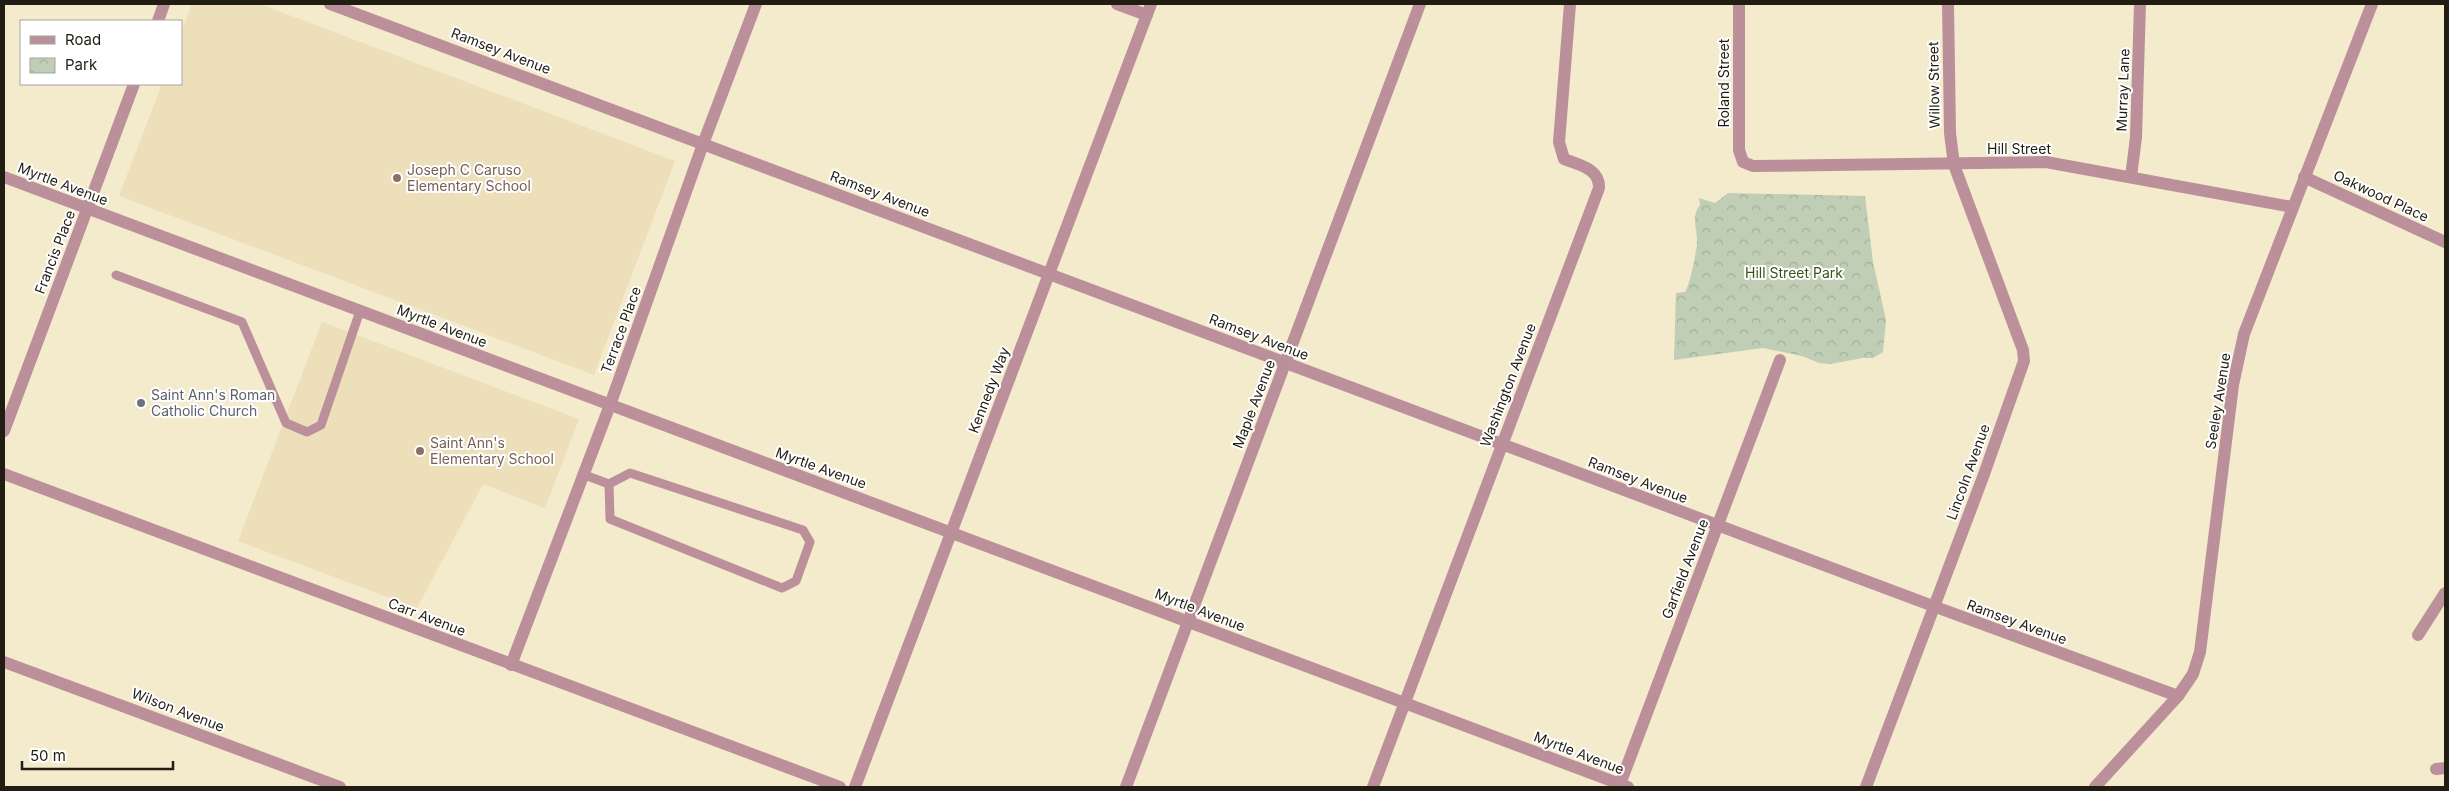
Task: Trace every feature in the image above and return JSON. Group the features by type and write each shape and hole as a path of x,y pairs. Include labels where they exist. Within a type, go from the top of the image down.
{"street":[{"path":"158,20 164,4"},
{"name":"Ramsey Avenue","path":"330,4 1718,526 2178,696"},
{"name":"Terrace Place","path":"511,664 582,474 610,405 703,144 756,4"},
{"path":"1117,4 1149,9"},
{"name":"Maple Avenue","path":"1126,787 1420,4"},
{"name":"Washington Avenue","path":"1373,787 1599,188 1599,181 1595,173 1564,159 1559,142 1570,4"},
{"name":"Roland Street","path":"1740,4 1739,150 1743,162"},
{"name":"Willow Street","path":"1948,4 1950,133 1954,165"},
{"name":"Murray Lane","path":"2131,177 2136,138 2140,4"},
{"name":"Seeley Avenue","path":"2095,787 2178,696 2193,674 2200,652 2233,385 2244,334 2372,4"},
{"name":"Kennedy Way","path":"855,787 1149,9"},
{"name":"Francis Place","path":"4,431 134,85"},
{"name":"Hill Street","path":"1743,162 1753,166 1954,165 2046,162 2292,207"},
{"name":"Lincoln Avenue","path":"1866,787 1983,478 2024,361 2023,350 1954,165"},
{"name":"Myrtle Avenue","path":"4,177 1622,786"},
{"name":"Oakwood Place","path":"2304,177 2445,242"},
{"name":"Garfield Avenue","path":"1622,786 1780,360"},
{"name":"Carr Avenue","path":"4,474 840,787"},
{"path":"2418,635 2445,593"},
{"name":"Wilson Avenue","path":"4,662 340,787"}],"lane":[{"path":"116,275 242,322 286,423 307,432 321,425 360,311"},
{"path":"582,474 609,484 630,473 803,530 810,542 796,581 782,588 610,519 609,484"}],"shaded area":[{"name":"Joseph C Caruso Elementary School","path":"192,4 260,4 675,161 594,375 119,196 162,85 182,85 182,29"},
{"name":"Saint Ann's Elementary School","path":"322,322 579,419 545,508 483,484 417,608 238,541"}],"green space":[{"name":"Hill Street Park","path":"1728,193 1865,196 1873,262 1886,320 1883,352 1873,358 1830,364 1819,363 1802,356 1763,348 1674,360 1676,293 1685,292 1689,284 1696,253 1695,214 1700,205 1699,198 1715,203"}],"place":[{"name":"Joseph C Caruso Elementary School","path":"397,178"},
{"name":"Saint Ann's Roman Catholic Church","path":"141,403"},
{"name":"Saint Ann's Elementary School","path":"420,451"}]}
